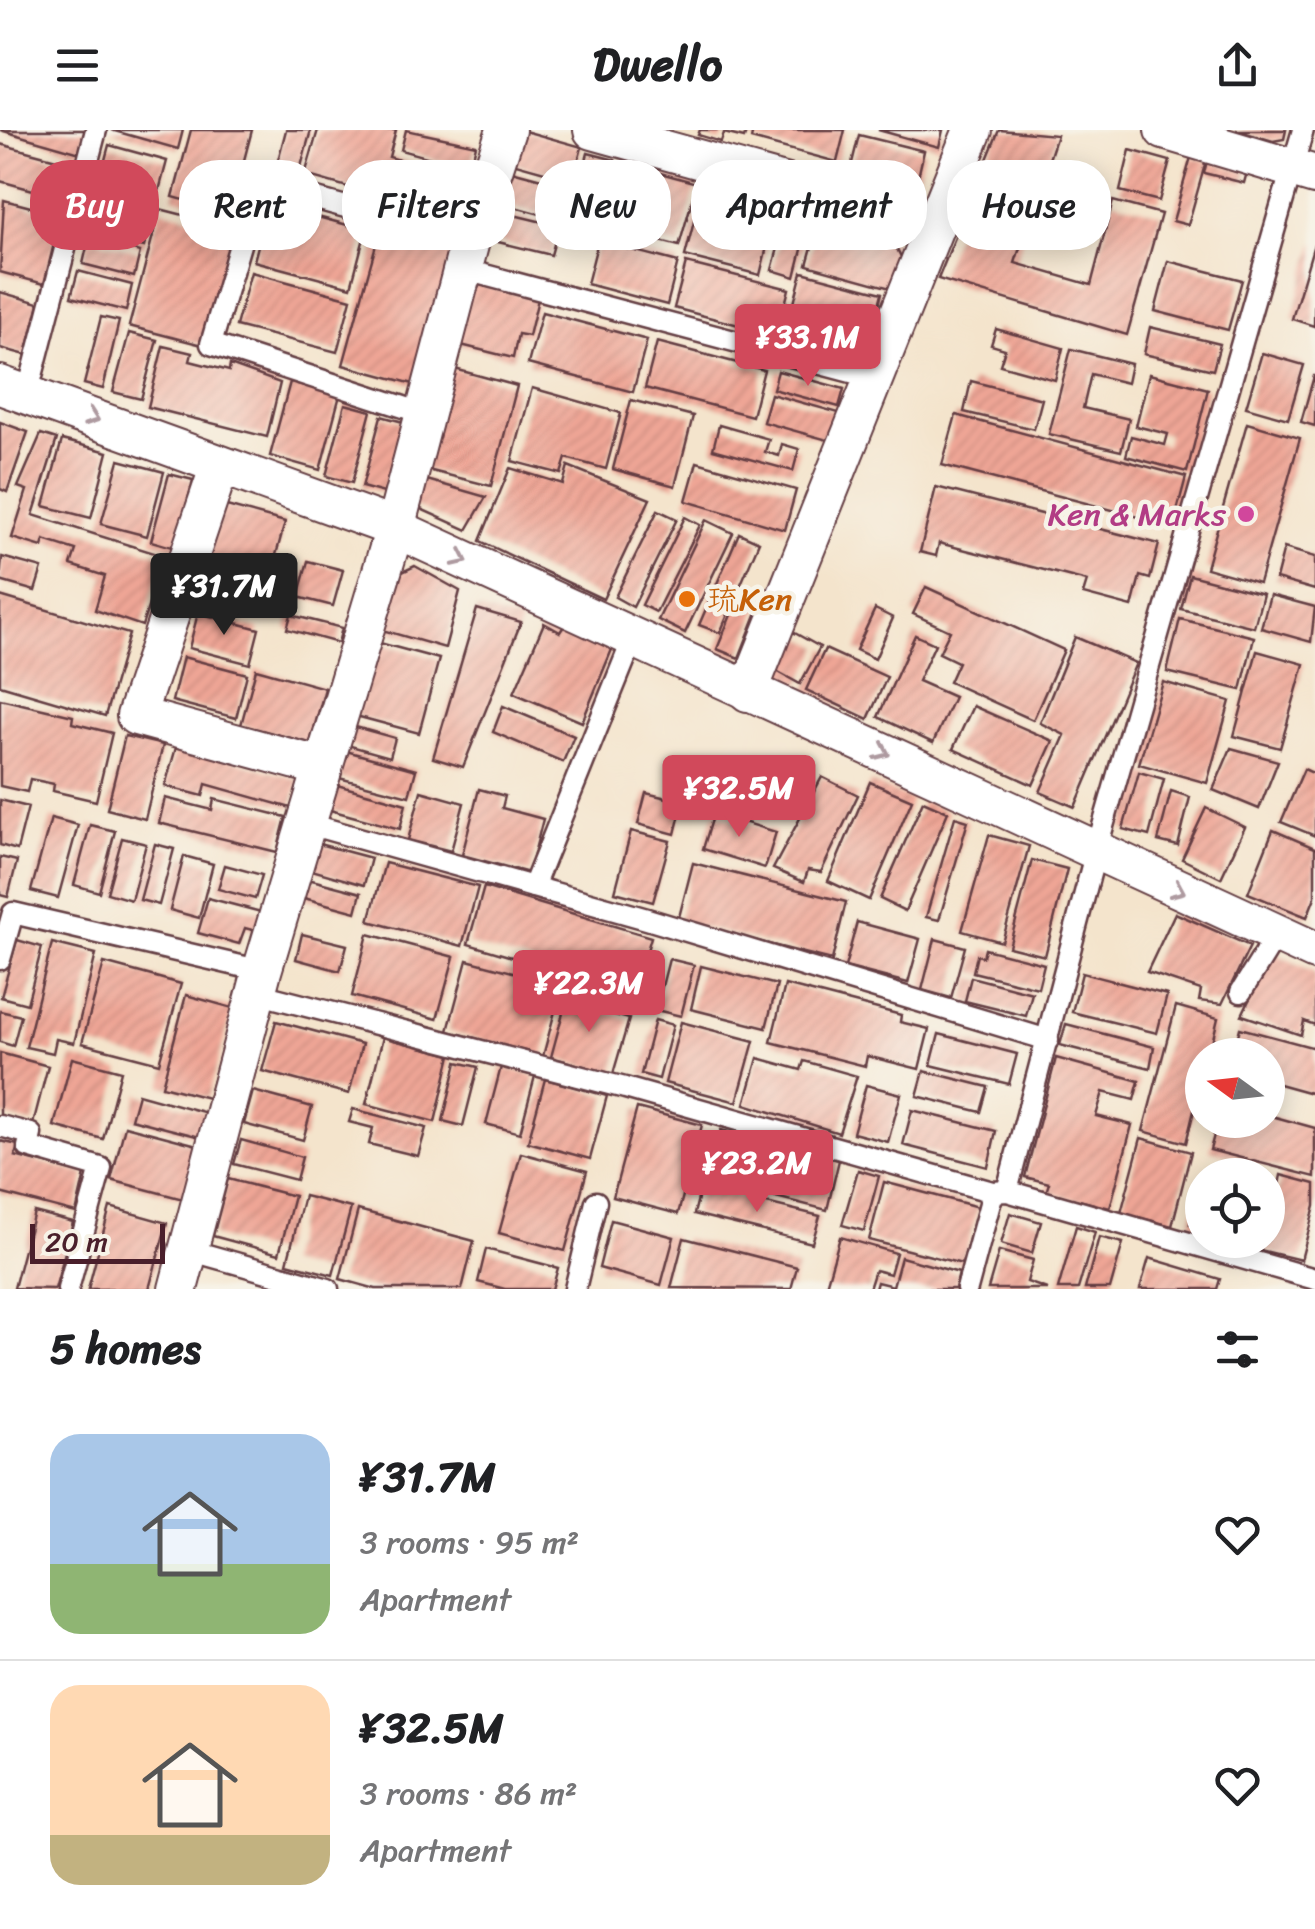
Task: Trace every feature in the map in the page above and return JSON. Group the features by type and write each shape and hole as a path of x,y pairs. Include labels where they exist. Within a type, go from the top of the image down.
{"street":[{"path":"178,1289 259,982 394,528 466,255 506,130"},
{"path":"593,130 935,225"},
{"path":"748,692 973,130"},
{"path":"1164,130 1304,172"},
{"path":"14,390 394,528 1315,951"},
{"path":"220,464 136,716 322,766"}],"lane":[{"path":"14,390 96,130"},
{"path":"967,1289 1048,1040 1096,848 1304,172 1303,130"},
{"path":"422,413 211,344 258,183 466,255 874,378"},
{"path":"534,887 633,639"},
{"path":"306,823 1048,1040"},
{"path":"0,959 13,913 1315,1279"},
{"path":"1241,992 1276,934"},
{"path":"0,1126 31,1134 28,1147 101,1168 68,1289"},
{"path":"575,1289 596,1202"},
{"path":"189,1250 328,1289"}],"building":[{"path":"0,130 86,130 80,153"},
{"path":"111,130 183,130 178,149"},
{"path":"191,130 252,130 244,160 183,160"},
{"path":"286,130 311,130 303,160 278,160"},
{"path":"318,130 396,130 389,157 400,160 342,160 342,186 322,180 322,160 309,160"},
{"path":"406,130 476,145 472,160 437,160 401,150"},
{"path":"521,130 582,147 578,160 535,160 535,169 513,160"},
{"path":"700,130 747,130 744,138 724,133 721,142 698,135"},
{"path":"753,130 845,130 838,160 751,139"},
{"path":"878,130 943,130 939,147"},
{"path":"999,130 1057,135 1049,160 987,160"},
{"path":"1236,130 1286,130 1284,139 1273,141"},
{"path":"859,135 924,151 922,160 853,160"},
{"path":"0,144 60,160 30,160 30,189 0,181"},
{"path":"109,145 167,161 159,191 159,160 105,160"},
{"path":"1130,150 1170,161 1159,201 1120,191"},
{"path":"588,153 615,160 586,160"},
{"path":"1191,157 1206,161 1188,225 1173,221"},
{"path":"1207,161 1247,172 1244,183 1204,173"},
{"path":"515,172 535,177 535,213 515,207"},
{"path":"179,175 179,199 173,197"},
{"path":"671,176 691,181 691,204 679,246 671,244"},
{"path":"4,200 30,207 30,250 52,250 44,284 0,272"},
{"path":"1113,201 1161,214 1127,335 938,279 950,250 1019,250 1015,263 1091,285 1100,250 1111,250"},
{"path":"160,209 179,214 179,250 228,250 202,345 129,326 149,250 159,250"},
{"path":"515,215 535,220 535,250 552,250 551,255 515,246"},
{"path":"322,218 342,224 342,250 361,250 351,287 254,261 257,250 322,250"},
{"path":"691,233 691,250 766,250 760,275 685,256"},
{"path":"1315,244 1314,326 1292,319"},
{"path":"86,250 140,252 134,277 83,264"},
{"path":"375,250 454,250 417,385 343,365"},
{"path":"596,250 632,250 678,262 667,305 587,284"},
{"path":"777,250 802,250 795,277 772,270"},
{"path":"811,250 898,250 902,259 894,289 807,265"},
{"path":"1168,261 1242,280 1228,330 1155,311"},
{"path":"686,263 789,289 777,335 674,308"},
{"path":"78,271 132,285 126,311 71,297"},
{"path":"251,272 351,299 337,352 236,326"},
{"path":"802,272 882,293 871,336 791,315"},
{"path":"472,283 538,299 529,336 518,334 513,358 457,344"},
{"path":"0,292 39,303 26,355 0,348"},
{"path":"542,312 647,340 633,392 528,364"},
{"path":"101,317 119,321 103,389 84,384"},
{"path":"789,322 862,342 858,357 785,337"},
{"path":"1150,327 1220,344 1213,370 1144,354"},
{"path":"996,329 1063,348 1055,380 1000,365 1005,349 991,345"},
{"path":"129,333 157,340 141,399 113,392"},
{"path":"657,342 764,370 752,416 645,388"},
{"path":"163,346 192,353 190,361 229,371 230,365 280,383 267,437 148,407"},
{"path":"1071,349 1131,364 1127,383 1091,374 1083,408 1129,419 1121,451 1049,434"},
{"path":"1262,353 1304,365 1288,419 1246,407"},
{"path":"451,368 517,386 491,486 424,469"},
{"path":"778,371 844,389 839,407 773,389"},
{"path":"1149,374 1208,389 1187,472 1126,456 1131,436 1165,445 1168,434 1136,426"},
{"path":"1315,376 1315,426 1301,422"},
{"path":"971,381 1042,399 1034,429 964,412"},
{"path":"290,382 340,395 320,470 270,456"},
{"path":"532,388 621,413 606,469 566,458 561,474 512,461"},
{"path":"771,394 839,413 831,441 763,422"},
{"path":"631,400 693,416 675,486 613,469"},
{"path":"345,404 371,411 352,483 326,476"},
{"path":"956,415 1186,477 1173,526 942,465"},
{"path":"381,416 403,422 384,493 362,487"},
{"path":"0,422 28,432 7,492 0,489"},
{"path":"1247,423 1300,438 1259,583 1206,568"},
{"path":"719,425 769,439 765,452 779,456 782,444 799,449 793,471 713,449"},
{"path":"41,434 57,439 33,515 164,556 142,626 95,610 105,576 71,565 76,550 44,540 42,547 12,538 27,490 18,487"},
{"path":"62,440 108,452 91,518 44,506"},
{"path":"119,460 164,472 147,536 101,524"},
{"path":"697,462 796,490 785,530 686,501"},
{"path":"568,466 650,499 603,599 480,541 510,468 563,484"},
{"path":"169,474 193,480 175,548 151,541"},
{"path":"420,478 486,497 467,530 412,505"},
{"path":"936,487 1159,544 1150,579 1140,576 1132,607 1083,594 1087,581 939,543 936,556 920,552"},
{"path":"223,505 285,522 261,610 199,593"},
{"path":"658,510 677,519 633,607 615,597"},
{"path":"685,517 700,525 656,612 642,605"},
{"path":"706,520 733,533 685,633 658,620"},
{"path":"739,533 759,542 720,633 699,625"},
{"path":"1284,548 1315,557 1315,590 1276,579"},
{"path":"2,557 42,568 35,591 0,581"},
{"path":"308,561 343,570 333,606 298,597"},
{"path":"415,566 460,591 445,648 382,630 398,574"},
{"path":"1190,575 1263,594 1254,627 1181,609"},
{"path":"926,587 1064,650 1033,720 949,682 958,662 939,653 950,631 913,614"},
{"path":"1270,595 1315,607 1311,642 1261,628"},
{"path":"0,596 129,634 105,716 0,685"},
{"path":"738,598 759,607 739,658 717,649"},
{"path":"477,609 521,622 463,767 433,758"},
{"path":"875,609 893,618 875,659 856,650"},
{"path":"198,613 259,629 250,664 189,648"},
{"path":"291,615 342,628 338,643 287,629"},
{"path":"1180,619 1254,637 1241,690 1167,672"},
{"path":"544,623 560,632 564,626 613,647 582,722 514,693"},
{"path":"793,632 820,647 800,684 773,669"},
{"path":"915,635 935,644 918,681 954,697 933,743 878,717"},
{"path":"1075,637 1136,663 1075,807 1040,792 1065,735 1040,723"},
{"path":"376,642 439,659 419,733 356,716"},
{"path":"825,649 887,677 868,719 806,690"},
{"path":"1257,651 1304,664 1280,748 1234,736"},
{"path":"183,657 247,674 236,718 172,701"},
{"path":"256,669 325,688 310,743 241,725"},
{"path":"1163,682 1230,701 1207,783 1139,764"},
{"path":"0,699 73,716 72,723 112,733 96,801 53,791 54,784 30,779 27,792 0,786"},
{"path":"503,706 574,736 563,762 493,732"},
{"path":"973,706 1053,741 1033,785 953,749"},
{"path":"352,726 395,738 390,757 347,745"},
{"path":"125,736 163,745 145,819 107,809"},
{"path":"177,744 299,780 291,808 206,784 203,796 165,786"},
{"path":"1231,748 1278,761 1259,809 1213,790"},
{"path":"346,751 416,770 409,796 339,778"},
{"path":"1304,769 1315,774 1315,836 1281,822"},
{"path":"1139,772 1164,779 1149,836 1123,829"},
{"path":"822,777 858,795 821,872 808,870 804,882 773,869"},
{"path":"870,782 912,800 869,900 828,881"},
{"path":"337,785 406,804 400,829 330,810"},
{"path":"479,789 505,796 502,808 543,819 529,873 462,855"},
{"path":"421,791 464,803 451,851 408,840"},
{"path":"1171,791 1190,797 1178,846 1158,841"},
{"path":"646,793 683,802 675,834 638,824"},
{"path":"165,798 212,810 214,799 286,817 277,852 159,823"},
{"path":"0,800 28,807 17,850 0,845"},
{"path":"923,801 948,812 905,911 880,899"},
{"path":"1206,808 1245,827 1221,878 1182,859"},
{"path":"714,813 776,832 765,868 703,849"},
{"path":"955,817 968,821 939,920 926,917"},
{"path":"51,818 78,825 58,898 31,891"},
{"path":"90,825 115,831 99,892 74,885"},
{"path":"1273,830 1315,848 1315,897 1307,917 1248,893"},
{"path":"631,831 670,841 653,902 615,892"},
{"path":"989,835 1029,846 1002,942 962,931"},
{"path":"122,838 146,844 131,900 107,893"},
{"path":"315,843 371,858 364,885 308,869"},
{"path":"155,844 174,849 159,905 140,900"},
{"path":"184,856 213,864 199,918 170,910"},
{"path":"0,857 17,861 8,897 0,895"},
{"path":"1032,860 1067,869 1045,956 1009,947"},
{"path":"385,863 478,887 462,946 369,921"},
{"path":"693,863 846,902 832,960 678,921"},
{"path":"225,865 262,875 255,899 218,889"},
{"path":"308,879 361,893 356,912 304,898"},
{"path":"484,887 651,937 629,1011 591,1000 597,982 468,944"},
{"path":"208,898 261,912 256,931 245,928 239,944 198,933"},
{"path":"1175,913 1250,946 1222,1004 1199,1001 1201,990 1147,972"},
{"path":"857,922 920,939 908,983 845,967"},
{"path":"302,934 347,945 340,971 296,959"},
{"path":"368,934 454,957 437,1019 352,996"},
{"path":"935,939 965,947 951,998 922,990"},
{"path":"17,940 42,947 27,1004 1,997"},
{"path":"52,943 96,954 74,1043 56,1039 53,1053 26,1047"},
{"path":"985,949 1044,964 1038,988 973,972 977,955 983,957"},
{"path":"1272,952 1315,972 1315,1025 1304,1021 1301,1035 1242,1015"},
{"path":"669,959 694,965 681,1016 656,1010"},
{"path":"467,960 562,985 543,1056 448,1031"},
{"path":"104,963 181,984 159,1063 82,1043"},
{"path":"701,966 777,985 766,1028 691,1009"},
{"path":"1082,973 1167,995 1157,1033 1072,1012"},
{"path":"971,977 1032,993 1026,1016 965,1001"},
{"path":"785,985 901,1015 900,1022 929,1029 919,1069 867,1056 865,1066 771,1042"},
{"path":"570,987 588,992 584,1006 629,1019 613,1074 551,1057"},
{"path":"186,995 233,1008 208,1098 162,1086"},
{"path":"1176,1006 1218,1018 1213,1038 1185,1038 1186,1143 1143,1131"},
{"path":"0,1011 21,1016 13,1046 0,1042"},
{"path":"655,1020 673,1025 659,1079 641,1074"},
{"path":"276,1021 362,1044 349,1094 262,1071"},
{"path":"681,1022 754,1041 737,1102 665,1083"},
{"path":"1066,1024 1154,1047 1150,1068 1060,1045"},
{"path":"1240,1028 1278,1038 1237,1038"},
{"path":"939,1034 1017,1054 1009,1084 931,1065"},
{"path":"383,1037 451,1055 435,1122 366,1104"},
{"path":"1285,1040 1315,1048 1315,1094 1285,1086"},
{"path":"0,1053 48,1066 33,1124 0,1115"},
{"path":"72,1058 121,1071 103,1139 54,1126"},
{"path":"758,1058 801,1070 804,1061 857,1076 839,1133 745,1104"},
{"path":"1056,1058 1139,1081 1134,1100 1103,1092 1096,1116 1132,1125 1110,1208 1046,1192 1049,1183 1025,1177"},
{"path":"457,1062 478,1067 463,1126 443,1121"},
{"path":"501,1067 535,1076 520,1133 486,1124"},
{"path":"924,1071 988,1087 981,1112 917,1096"},
{"path":"545,1079 607,1096 590,1159 528,1142"},
{"path":"866,1085 901,1094 888,1142 853,1133"},
{"path":"253,1091 312,1107 303,1140 244,1124"},
{"path":"138,1094 207,1113 200,1137 131,1119"},
{"path":"637,1108 702,1125 678,1214 613,1197"},
{"path":"353,1109 426,1128 418,1156 369,1144 373,1128 349,1122"},
{"path":"912,1110 996,1131 988,1167 903,1145"},
{"path":"1285,1120 1315,1128 1315,1177 1285,1169 1285,1158 1241,1158 1210,1150 1213,1138 1285,1138"},
{"path":"125,1126 197,1145 183,1199 111,1180"},
{"path":"721,1130 839,1160 827,1210 709,1180"},
{"path":"1141,1138 1191,1152 1189,1158 1185,1158 1185,1175 1172,1226 1121,1213"},
{"path":"241,1140 302,1157 296,1180 234,1164"},
{"path":"0,1141 18,1145 15,1156 85,1174 76,1213 0,1193"},
{"path":"521,1153 587,1171 565,1251 499,1233"},
{"path":"858,1170 879,1176 864,1231 842,1225"},
{"path":"1285,1176 1315,1184 1315,1206 1301,1260 1285,1256"},
{"path":"228,1179 294,1196 279,1254 213,1236"},
{"path":"884,1182 978,1207 962,1264 869,1240"},
{"path":"701,1187 820,1216 812,1243 694,1214"},
{"path":"304,1196 351,1208 333,1275 287,1263"},
{"path":"110,1207 167,1223 149,1289 88,1289"},
{"path":"358,1210 474,1241 462,1289 376,1289 340,1279"},
{"path":"34,1212 73,1222 55,1289 14,1288"},
{"path":"1010,1213 1041,1222 1032,1253 1001,1244"},
{"path":"611,1220 674,1237 661,1285 599,1268"},
{"path":"1076,1226 1095,1232 1078,1289 1058,1289"},
{"path":"840,1237 896,1253 890,1274 875,1270 869,1289 825,1289"},
{"path":"1099,1237 1123,1243 1110,1289 1085,1289"},
{"path":"684,1238 797,1267 791,1289 671,1288"},
{"path":"486,1249 558,1268 552,1289 505,1289 478,1282"},
{"path":"999,1251 1033,1260 1027,1282 1047,1289 988,1289"},
{"path":"901,1257 959,1273 955,1289 875,1289 877,1282 893,1286"},
{"path":"1149,1258 1220,1279 1217,1289 1140,1289"}],"place":[{"name":"Ken & Marks","path":"1246,514"},
{"name":"琉Ken","path":"687,599"}]}
